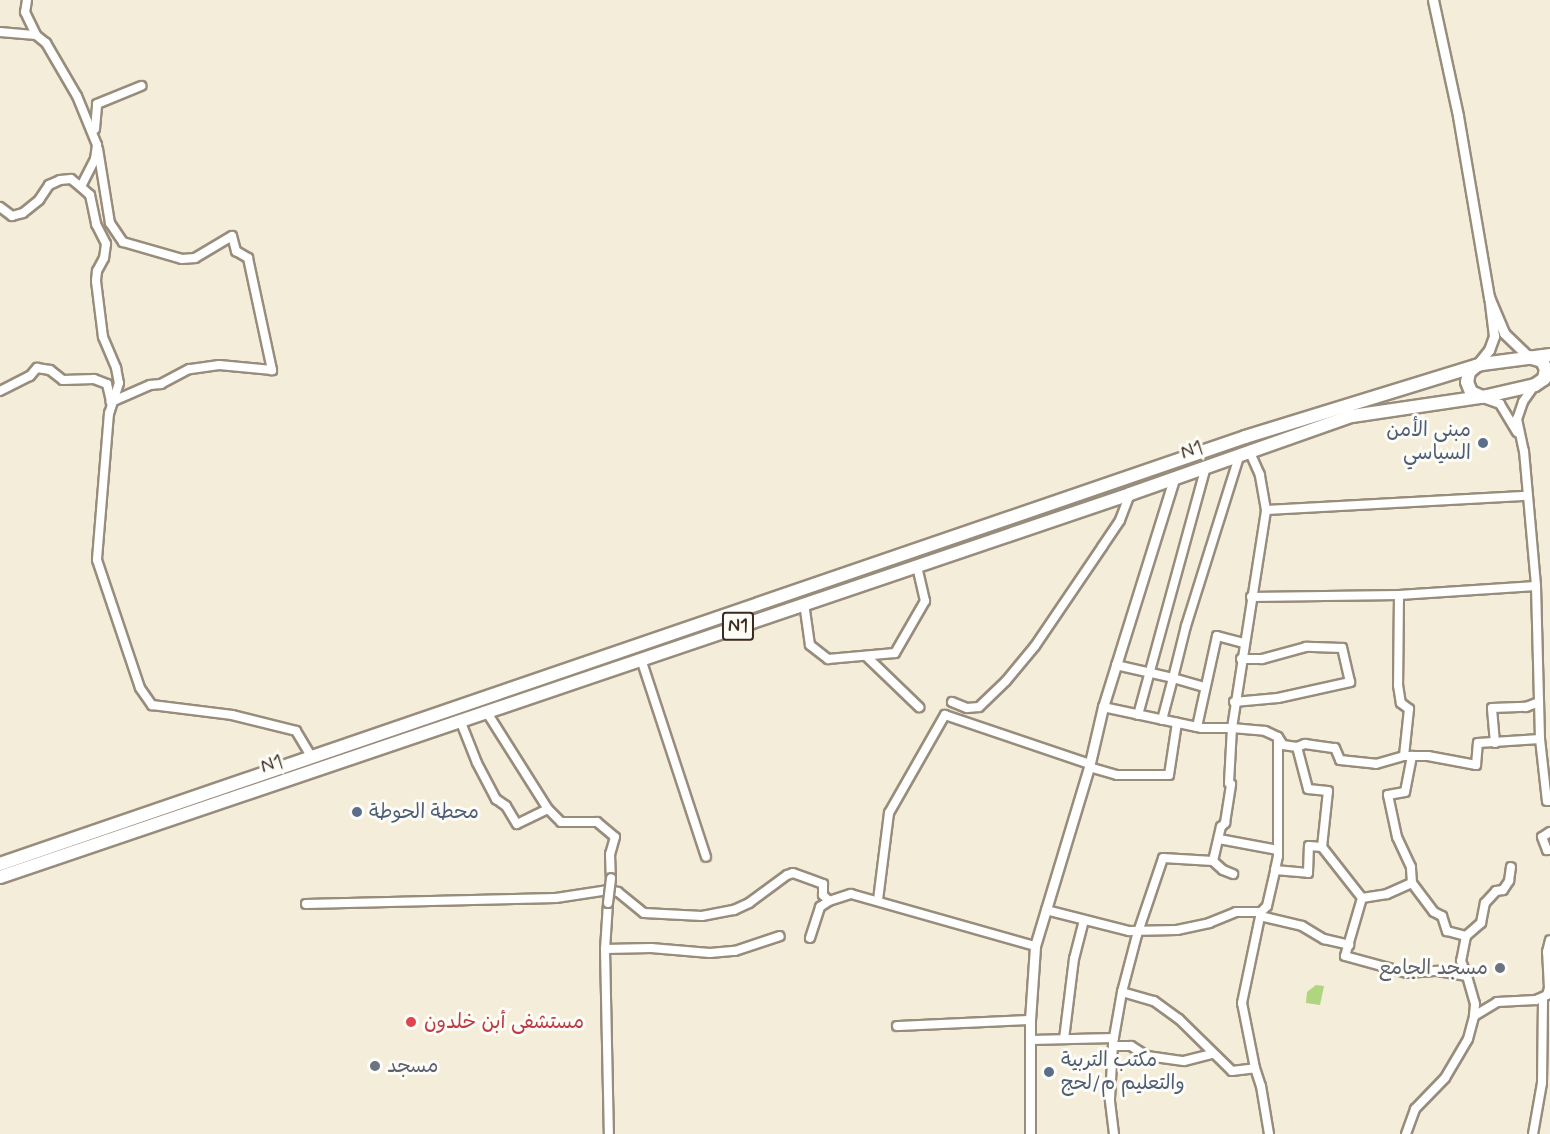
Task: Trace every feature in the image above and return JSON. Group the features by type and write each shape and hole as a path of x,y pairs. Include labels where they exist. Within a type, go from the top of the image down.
{"highway":[{"name":"N1","path":"0,864 1245,437 1476,366 1550,355"},
{"path":"1529,357 1542,360 1546,369 1544,379 1535,385"},
{"path":"1476,366 1469,372 1467,382 1471,392 1482,397"},
{"path":"1535,385 1550,380"},
{"name":"N1","path":"0,877 1130,494 1352,416 1482,397 1535,385"}],"street":[{"path":"27,0 25,12 36,35 46,43 60,63 88,119 97,145 95,159 81,187"},
{"path":"1433,0 1458,116 1494,336 1489,350 1476,366"},
{"path":"2,33 36,35"},
{"path":"111,402 150,385 161,384 189,369 219,365 272,370 248,258 236,251 232,236 195,258 182,259 123,242 110,223 93,120 96,104 141,86"},
{"path":"0,207 12,216 23,213 39,200 49,184 60,180 71,180 90,195 96,224 106,244 96,281 103,337 116,368 119,383 111,402"},
{"path":"1489,297 1504,333 1529,357"},
{"path":"0,391 30,376 37,368 50,370 63,380 94,379 107,384 111,402 97,560 140,688 152,705 232,715 296,731 312,758"},
{"path":"1535,385 1523,402 1517,419 1524,451 1536,586 1540,739 1547,801 1550,801"},
{"path":"1482,397 1500,404 1505,410 1524,451"},
{"path":"1213,861 1221,827 1226,823 1231,784 1229,783 1234,702 1266,510 1260,475 1244,455"},
{"path":"1162,720 1186,626 1244,455"},
{"path":"1138,715 1206,466"},
{"path":"1030,1134 1030,1020 1035,946 1089,766 1103,707 1173,479"},
{"path":"952,702 967,708 979,707 1006,681 1035,645 1120,520 1130,494"},
{"path":"1266,510 1528,496"},
{"path":"804,603 810,645 828,659 895,653 925,601 917,565"},
{"path":"1251,597 1399,595 1536,586"},
{"path":"1399,595 1398,685 1401,703 1408,709 1408,756 1405,792 1388,795 1397,837 1411,867 1412,883 1434,912 1442,916 1447,931 1466,936"},
{"path":"1197,727 1217,636 1244,643"},
{"path":"1234,702 1278,698 1350,682 1342,648 1306,647 1262,659 1241,659"},
{"path":"866,656 919,707"},
{"path":"640,659 706,857"},
{"path":"1116,665 1206,687"},
{"path":"1495,743 1492,708 1526,707 1539,702"},
{"path":"1103,707 1197,727 1265,732 1278,736 1283,745 1297,747 1305,744 1335,748 1340,760 1376,764 1408,756 1476,765 1478,743 1540,739"},
{"path":"486,711 548,809 561,822 597,822 615,837 610,854 612,878 605,949 609,1134"},
{"path":"878,900 889,813 945,715 1117,775 1169,775 1177,723"},
{"path":"460,720 477,763 496,799 506,806 517,824 548,809"},
{"path":"1269,1134 1262,1086 1255,1068 1242,1003 1260,914 1267,906 1278,850 1278,736"},
{"path":"1297,747 1308,789 1328,791 1322,847 1362,898"},
{"path":"1550,832 1542,837 1547,850 1550,850"},
{"path":"1219,839 1278,850"},
{"path":"1275,870 1308,873 1309,846 1322,847"},
{"path":"1114,1134 1110,1099 1113,1042 1122,992 1138,931 1163,858 1213,861 1233,874"},
{"path":"1406,1134 1415,1109 1445,1078 1468,1039 1475,1004 1461,962 1466,936 1481,923 1485,903 1496,891 1503,890 1509,881 1511,867"},
{"path":"306,904 556,898 608,890 618,892 644,913 702,916 734,910 749,903 793,873 823,884 823,895 829,901"},
{"path":"1362,898 1387,894 1412,883"},
{"path":"810,938 818,911 829,901 851,894 1035,946"},
{"path":"1362,898 1345,956 1407,973 1438,971 1467,976"},
{"path":"1046,910 1138,931 1177,930 1209,923 1236,912 1260,914 1302,926 1324,939 1349,945"},
{"path":"1064,1039 1074,959 1084,920"},
{"path":"605,949 651,948 711,953 735,951 780,936"},
{"path":"1533,1134 1542,1083 1543,998 1549,988 1547,952 1550,940"},
{"path":"1122,992 1154,1001 1179,1019 1212,1054 1232,1071 1255,1068"},
{"path":"1474,1016 1497,1002 1543,998"},
{"path":"897,1026 1030,1020"},
{"path":"1031,1040 1064,1039 1113,1042 1131,1046 1147,1056 1177,1061 1212,1054"}],"green space":[{"path":"1316,985 1324,986 1320,1005 1306,1003 1307,992"}],"place":[{"name":"مبنى الأمن السياسي","path":"1483,443"},
{"name":"محطة الحوطة","path":"357,812"},
{"name":"مسجد الجامع","path":"1500,968"},
{"name":"مستشفى أبن خلدون","path":"411,1022"},
{"name":"مسجد","path":"375,1066"},
{"name":"مكتب التربية والتعليم م/لحج","path":"1049,1072"}]}
